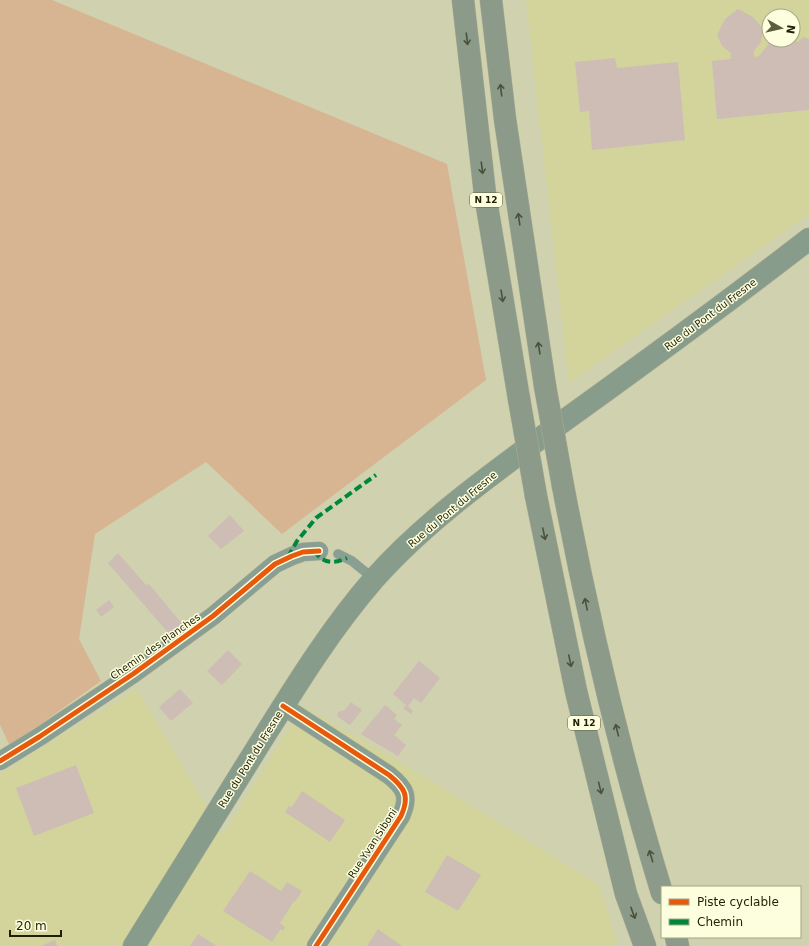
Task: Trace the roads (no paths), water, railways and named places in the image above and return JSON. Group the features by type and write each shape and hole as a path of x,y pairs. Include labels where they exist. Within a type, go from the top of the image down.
{"highway":[{"name":"N 12","path":"463,0 485,194 536,496 580,706 626,894 645,946"},
{"name":"N 12","path":"491,0 505,119 545,386 563,486 596,650 626,768 661,890"}],"main road":[{"name":"Rue du Pont du Fresne","path":"134,946 283,706 324,643 374,579 422,531 471,491 736,296 809,239"}],"street":[{"name":"Chemin des Planches","path":"0,761 39,737 139,670 213,616 274,564 303,552 319,551"},
{"name":"Rue Yvan Siboni","path":"283,706 389,775 399,783 405,792 406,806 401,816 316,946"}],"lane":[{"path":"338,554 352,560 374,579"}]}
